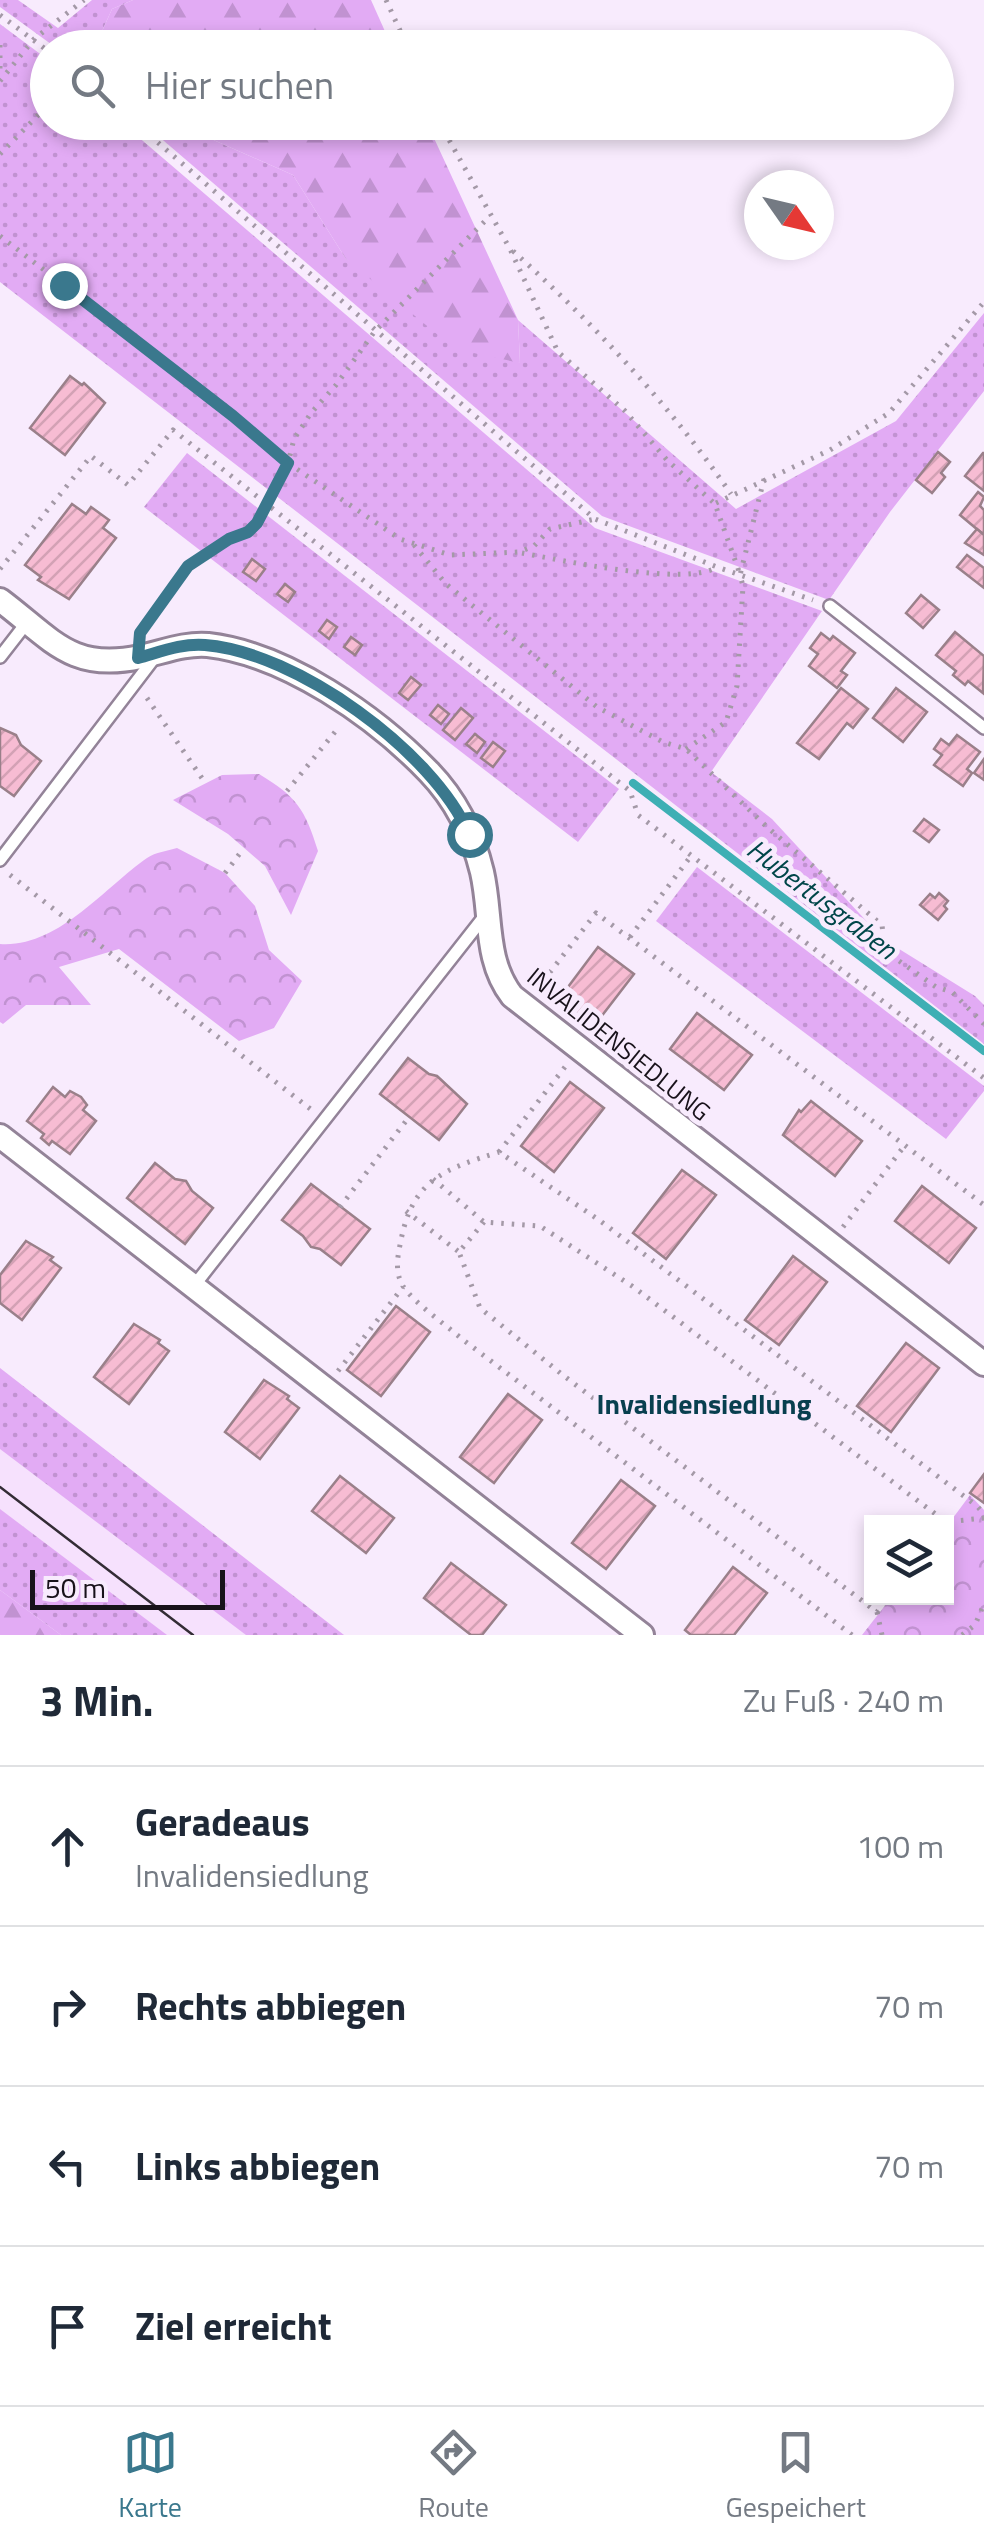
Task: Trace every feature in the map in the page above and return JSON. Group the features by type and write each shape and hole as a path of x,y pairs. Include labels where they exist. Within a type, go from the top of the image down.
{"street":[{"name":"INVALIDENSIEDLUNG","path":"0,600 68,652 83,658 114,663 189,645 209,645 270,661 300,674 353,710 429,772 458,807 482,872 493,958 500,980 523,1007 984,1364"},
{"path":"0,1136 642,1635"}],"lane":[{"path":"830,606 984,728"},
{"path":"0,657 28,621"},
{"path":"0,863 137,684 148,655"},
{"path":"192,1287 487,912"}],"path":[{"path":"46,30 84,0"},
{"path":"386,0 400,30"},
{"path":"0,15 30,36"},
{"path":"0,44 0,70"},
{"path":"0,80 30,44"},
{"path":"0,154 30,124"},
{"path":"155,140 594,519 830,606"},
{"path":"449,140 510,248 558,352 625,410 667,460 715,504 740,575"},
{"path":"148,655 140,633 188,566 229,539 248,532 267,505 288,463 294,440 310,413 376,330 490,216"},
{"path":"0,236 288,463 414,546 446,584 598,707 663,742 686,749 767,827 882,925 885,951 936,987 952,992 984,1024"},
{"path":"510,248 611,344 670,412 731,494"},
{"path":"715,504 830,450 889,413 984,302"},
{"path":"0,569 90,456 128,485 173,430 630,791 638,815 984,1078"},
{"path":"686,749 726,722 737,686 740,575 764,479"},
{"path":"520,552 534,546 550,529 594,519"},
{"path":"414,546 450,554 520,552 578,564 676,575 709,572 716,567"},
{"path":"137,684 206,784"},
{"path":"287,791 353,710"},
{"path":"225,873 244,848"},
{"path":"629,938 692,856"},
{"path":"0,863 324,1120"},
{"path":"523,1007 596,912 984,1205"},
{"path":"578,1050 499,1152 466,1162 432,1179 406,1211 396,1262 404,1286 462,1339 852,1635"},
{"path":"340,1207 410,1117"},
{"path":"829,1245 905,1145"},
{"path":"499,1152 599,1220 984,1516"},
{"path":"432,1179 484,1222 540,1226 648,1297 946,1522 984,1516"},
{"path":"406,1211 459,1252 480,1308 877,1612 882,1635"},
{"path":"459,1252 484,1222"},
{"path":"324,1389 404,1286"},
{"path":"962,1635 974,1625 984,1604"},
{"path":"877,1612 882,1605"},
{"path":"974,1625 984,1633"}],"shaded area":[{"path":"0,1368 344,1635 61,1635 0,1590"}],"green space":[{"path":"0,0 18,0 58,28 92,0 133,0 112,9 103,30 32,30 0,7"},
{"path":"133,0 371,0 384,30 103,30 112,9"},
{"path":"0,24 30,46 30,140 142,140 595,528 822,611 711,772 772,819 883,939 975,996 984,1005 984,1044 0,282"},
{"path":"163,140 214,140 293,175 346,259 520,363 518,320 736,509 896,421 984,313 984,391 890,512 829,600 602,516"},
{"path":"214,140 435,140 518,320 520,363 455,349 346,259 293,175"},
{"path":"187,453 619,789 578,842 144,507"},
{"path":"259,774 298,805 318,851 291,915 265,866 228,834 173,800 222,775"},
{"path":"177,848 225,873 255,906 269,950 302,981 274,1028 239,1041 119,949 59,967 91,1005 26,1005 3,1024 0,1022 0,944 21,943 61,926 147,858"},
{"path":"697,867 984,1086 946,1139 656,921"},
{"path":"0,1368 344,1635 246,1635 0,1449"},
{"path":"970,1495 984,1510 984,1635 862,1635 886,1605 954,1605 954,1517"},
{"path":"0,1509 167,1635 61,1635 0,1590"},
{"path":"0,1590 61,1635 0,1635"}],"building":[{"path":"70,376 84,383 105,403 65,455 30,428"},
{"path":"938,452 950,462 941,473 945,477 932,493 916,480"},
{"path":"984,453 984,491 965,476"},
{"path":"978,492 984,497 980,506 984,510 984,535 960,515"},
{"path":"72,504 86,514 91,507 109,520 103,528 116,538 69,599 38,580 41,577 25,565"},
{"path":"977,529 984,535 984,555 965,543"},
{"path":"967,555 984,568 984,588 957,567"},
{"path":"252,559 265,569 256,581 243,572"},
{"path":"285,584 295,592 288,602 277,594"},
{"path":"921,595 939,610 923,628 906,613"},
{"path":"327,620 337,627 329,639 319,631"},
{"path":"955,632 984,656 983,693 968,681 965,685 953,675 956,671 936,655"},
{"path":"821,633 830,640 833,636 855,653 841,671 847,675 837,688 809,666 818,654 810,648"},
{"path":"351,637 362,645 355,655 344,647"},
{"path":"411,677 421,685 408,700 399,693"},
{"path":"841,688 868,709 853,728 847,723 819,759 797,743"},
{"path":"896,688 927,712 903,742 873,718"},
{"path":"438,705 449,714 441,724 430,715"},
{"path":"461,708 473,718 455,740 443,730"},
{"path":"0,728 16,735 21,745 41,761 14,796 0,786"},
{"path":"475,734 485,742 477,753 466,744"},
{"path":"957,735 980,752 967,769 972,773 963,786 934,765 942,755 934,749 941,739 949,745"},
{"path":"493,742 505,751 493,767 481,758"},
{"path":"984,759 984,780 974,773"},
{"path":"924,819 939,830 929,842 914,831"},
{"path":"939,893 948,901 938,920 920,905 930,894 935,898"},
{"path":"598,947 634,974 594,1026 559,999"},
{"path":"697,1013 752,1055 724,1090 670,1049"},
{"path":"408,1058 437,1076 467,1104 439,1140 380,1094"},
{"path":"570,1082 604,1108 554,1172 521,1146"},
{"path":"53,1087 65,1097 70,1091 81,1097 87,1105 83,1110 96,1121 70,1154 52,1141 49,1145 41,1138 44,1134 27,1121"},
{"path":"811,1101 862,1141 835,1176 783,1135 799,1110"},
{"path":"155,1163 175,1179 186,1181 213,1208 185,1244 127,1198"},
{"path":"682,1170 716,1195 666,1259 633,1233"},
{"path":"311,1184 370,1229 341,1265 311,1247 282,1220"},
{"path":"922,1186 976,1228 949,1263 895,1221"},
{"path":"26,1241 53,1257 50,1260 61,1268 22,1320 0,1303 0,1275"},
{"path":"793,1256 827,1282 779,1345 745,1320"},
{"path":"396,1306 430,1332 381,1396 347,1370"},
{"path":"134,1324 160,1340 158,1343 169,1351 129,1404 94,1377"},
{"path":"906,1343 939,1368 891,1432 857,1406"},
{"path":"264,1380 289,1396 287,1399 299,1408 260,1459 225,1432"},
{"path":"508,1394 542,1420 494,1483 460,1457"},
{"path":"984,1474 984,1503 970,1493"},
{"path":"340,1476 394,1518 366,1553 312,1511"},
{"path":"621,1480 655,1506 606,1569 572,1543"},
{"path":"451,1563 506,1605 482,1635 471,1635 424,1598"},
{"path":"733,1567 767,1593 734,1635 691,1635 685,1630"}],"waterway":[{"name":"Hubertusgraben","path":"633,783 984,1051"}],"tram line":[{"path":"0,1487 193,1635"}],"district":[{"name":"Invalidensiedlung","path":"704,1404"}],"route":[{"path":"64,285 288,463 257,523 188,566 140,633 138,658 189,645 209,645 286,666 410,754 458,807 469,834"}]}
